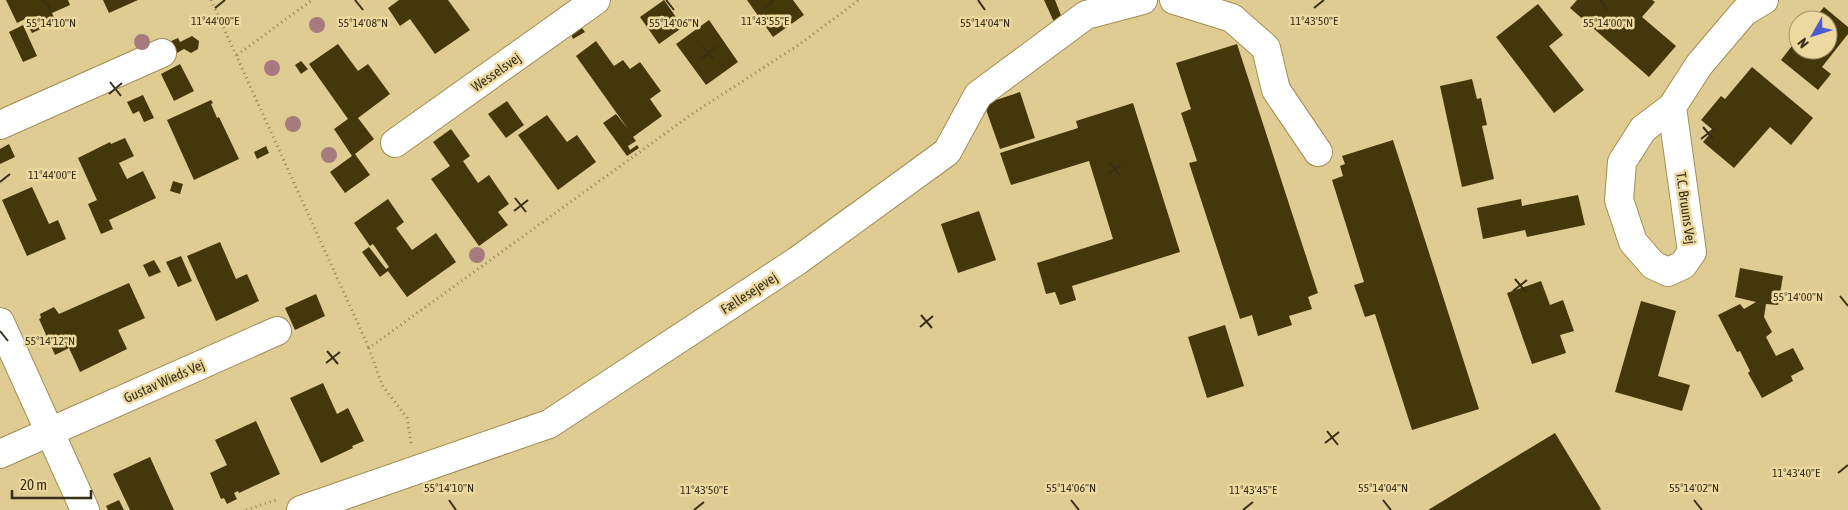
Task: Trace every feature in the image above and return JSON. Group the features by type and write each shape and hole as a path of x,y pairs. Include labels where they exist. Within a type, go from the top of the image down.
{"street":[{"name":"Wesselsvej","path":"395,143 596,0"},
{"name":"Fællesejevej","path":"292,504 549,424 797,261 947,152 978,96 1086,15 1143,0"},
{"path":"1174,0 1232,18 1266,48 1276,90 1318,152"},
{"name":"T.C. Bruuns Vej","path":"1672,107 1692,252 1683,265 1668,272 1653,265 1633,242 1618,200 1622,162 1643,129 1672,107 1700,65 1744,12 1764,0"},
{"path":"0,125 162,54"},
{"path":"0,322 85,510"},
{"name":"Gustav Wieds Vej","path":"0,454 277,331"}],"path":[{"path":"212,0 370,348 382,385 407,418 412,447"},
{"path":"237,55 312,0"},
{"path":"370,348 692,114 800,44 859,0"},
{"path":"246,510 292,504"}],"building":[{"path":"6,0 68,0 70,5 52,13 56,22 32,33 25,19 17,23"},
{"path":"103,0 138,0 109,13"},
{"path":"399,0 448,0 470,30 435,54 410,19 400,26 388,8"},
{"path":"664,0 683,27 659,44 640,17"},
{"path":"747,0 793,0 804,15 773,37"},
{"path":"1044,0 1055,0 1062,18 1054,22"},
{"path":"1577,0 1652,0 1655,2 1642,17 1676,46 1649,77 1570,8"},
{"path":"1538,4 1563,35 1549,46 1584,90 1554,113 1496,37"},
{"path":"1838,19 1848,27 1848,34 1838,47"},
{"path":"709,20 738,62 706,85 676,44"},
{"path":"23,25 37,56 23,62 9,32"},
{"path":"582,28 585,32 573,39 571,34"},
{"path":"192,36 199,41 198,49 191,53 184,49 175,54 169,42 178,38 180,42"},
{"path":"596,41 614,66 623,60 630,69 640,62 661,91 650,99 662,116 633,137 636,141 628,146 630,150 637,145 639,148 627,156 603,123 616,114 628,129 576,56"},
{"path":"338,44 358,71 368,64 390,94 358,118 374,139 355,154 370,175 345,193 330,172 352,156 334,129 348,119 309,64"},
{"path":"1237,44 1318,293 1308,297 1312,309 1289,316 1292,325 1258,336 1252,315 1240,319 1189,163 1197,161 1181,113 1191,109 1176,63"},
{"path":"1788,51 1788,60 1828,60 1822,67 1831,74 1818,90 1781,60"},
{"path":"301,61 308,69 301,74 295,65"},
{"path":"180,64 194,91 174,101 161,74"},
{"path":"1752,67 1813,118 1791,145 1770,127 1734,168 1703,142 1713,130 1701,120 1721,96 1725,99"},
{"path":"1472,79 1477,99 1481,98 1487,125 1482,126 1494,179 1462,187 1440,86"},
{"path":"1020,92 1035,138 1000,149 984,104"},
{"path":"143,95 154,118 144,122 139,111 133,114 127,102"},
{"path":"211,100 217,118 219,117 239,159 194,180 167,120"},
{"path":"507,101 524,125 506,138 488,114"},
{"path":"1133,103 1180,252 1072,286 1076,300 1060,305 1055,292 1046,294 1037,263 1113,239 1089,161 1011,185 1000,153 1078,128 1076,121"},
{"path":"547,115 567,142 577,135 596,162 558,190 518,135"},
{"path":"451,129 470,156 463,161 478,183 489,175 509,204 498,212 508,225 479,246 431,179 450,166 433,142"},
{"path":"125,138 134,156 119,163 127,179 143,171 156,198 109,220 113,229 101,234 88,204 97,200 78,158 110,142 111,144"},
{"path":"1393,140 1479,409 1412,430 1375,314 1365,317 1354,285 1364,282 1332,180 1343,176 1340,166 1345,164 1342,156"},
{"path":"9,144 15,157 0,164 0,149"},
{"path":"266,146 269,153 257,159 254,152"},
{"path":"173,181 183,184 180,194 170,191"},
{"path":"32,187 49,224 58,220 66,239 27,256 2,200"},
{"path":"1578,195 1585,225 1527,237 1525,230 1483,239 1477,208 1521,199 1522,206"},
{"path":"388,199 404,222 396,228 412,250 436,233 456,262 407,297 388,271 380,277 362,252 369,247 386,269 389,267 373,244 370,246 354,223"},
{"path":"979,211 996,260 958,273 941,224"},
{"path":"220,242 236,279 247,274 259,301 216,321 187,256"},
{"path":"181,256 192,281 178,287 166,262"},
{"path":"154,260 161,272 149,277 143,265"},
{"path":"1740,268 1783,276 1778,305 1766,304 1764,317 1772,332 1766,337 1776,356 1793,348 1804,369 1791,376 1793,381 1762,398 1748,373 1750,371 1740,351 1737,352 1718,315 1740,304 1744,309 1756,302 1735,297"},
{"path":"1541,281 1550,305 1563,300 1574,331 1560,335 1566,353 1532,364 1507,293"},
{"path":"129,283 145,318 118,330 127,349 80,372 69,348 55,355 39,319 41,318 40,314 54,307 59,314"},
{"path":"316,294 325,316 295,330 285,308"},
{"path":"1641,301 1676,311 1658,376 1690,385 1682,411 1615,392"},
{"path":"1225,325 1244,386 1207,398 1188,337"},
{"path":"323,383 337,414 348,408 364,441 321,463 290,398"},
{"path":"256,421 280,474 239,493 238,491 234,493 237,499 227,504 224,498 221,499 210,473 227,465 215,440"},
{"path":"1555,433 1601,509 1428,510"},
{"path":"150,457 174,510 130,510 113,474"},
{"path":"119,500 124,510 108,510 106,506"}]}
